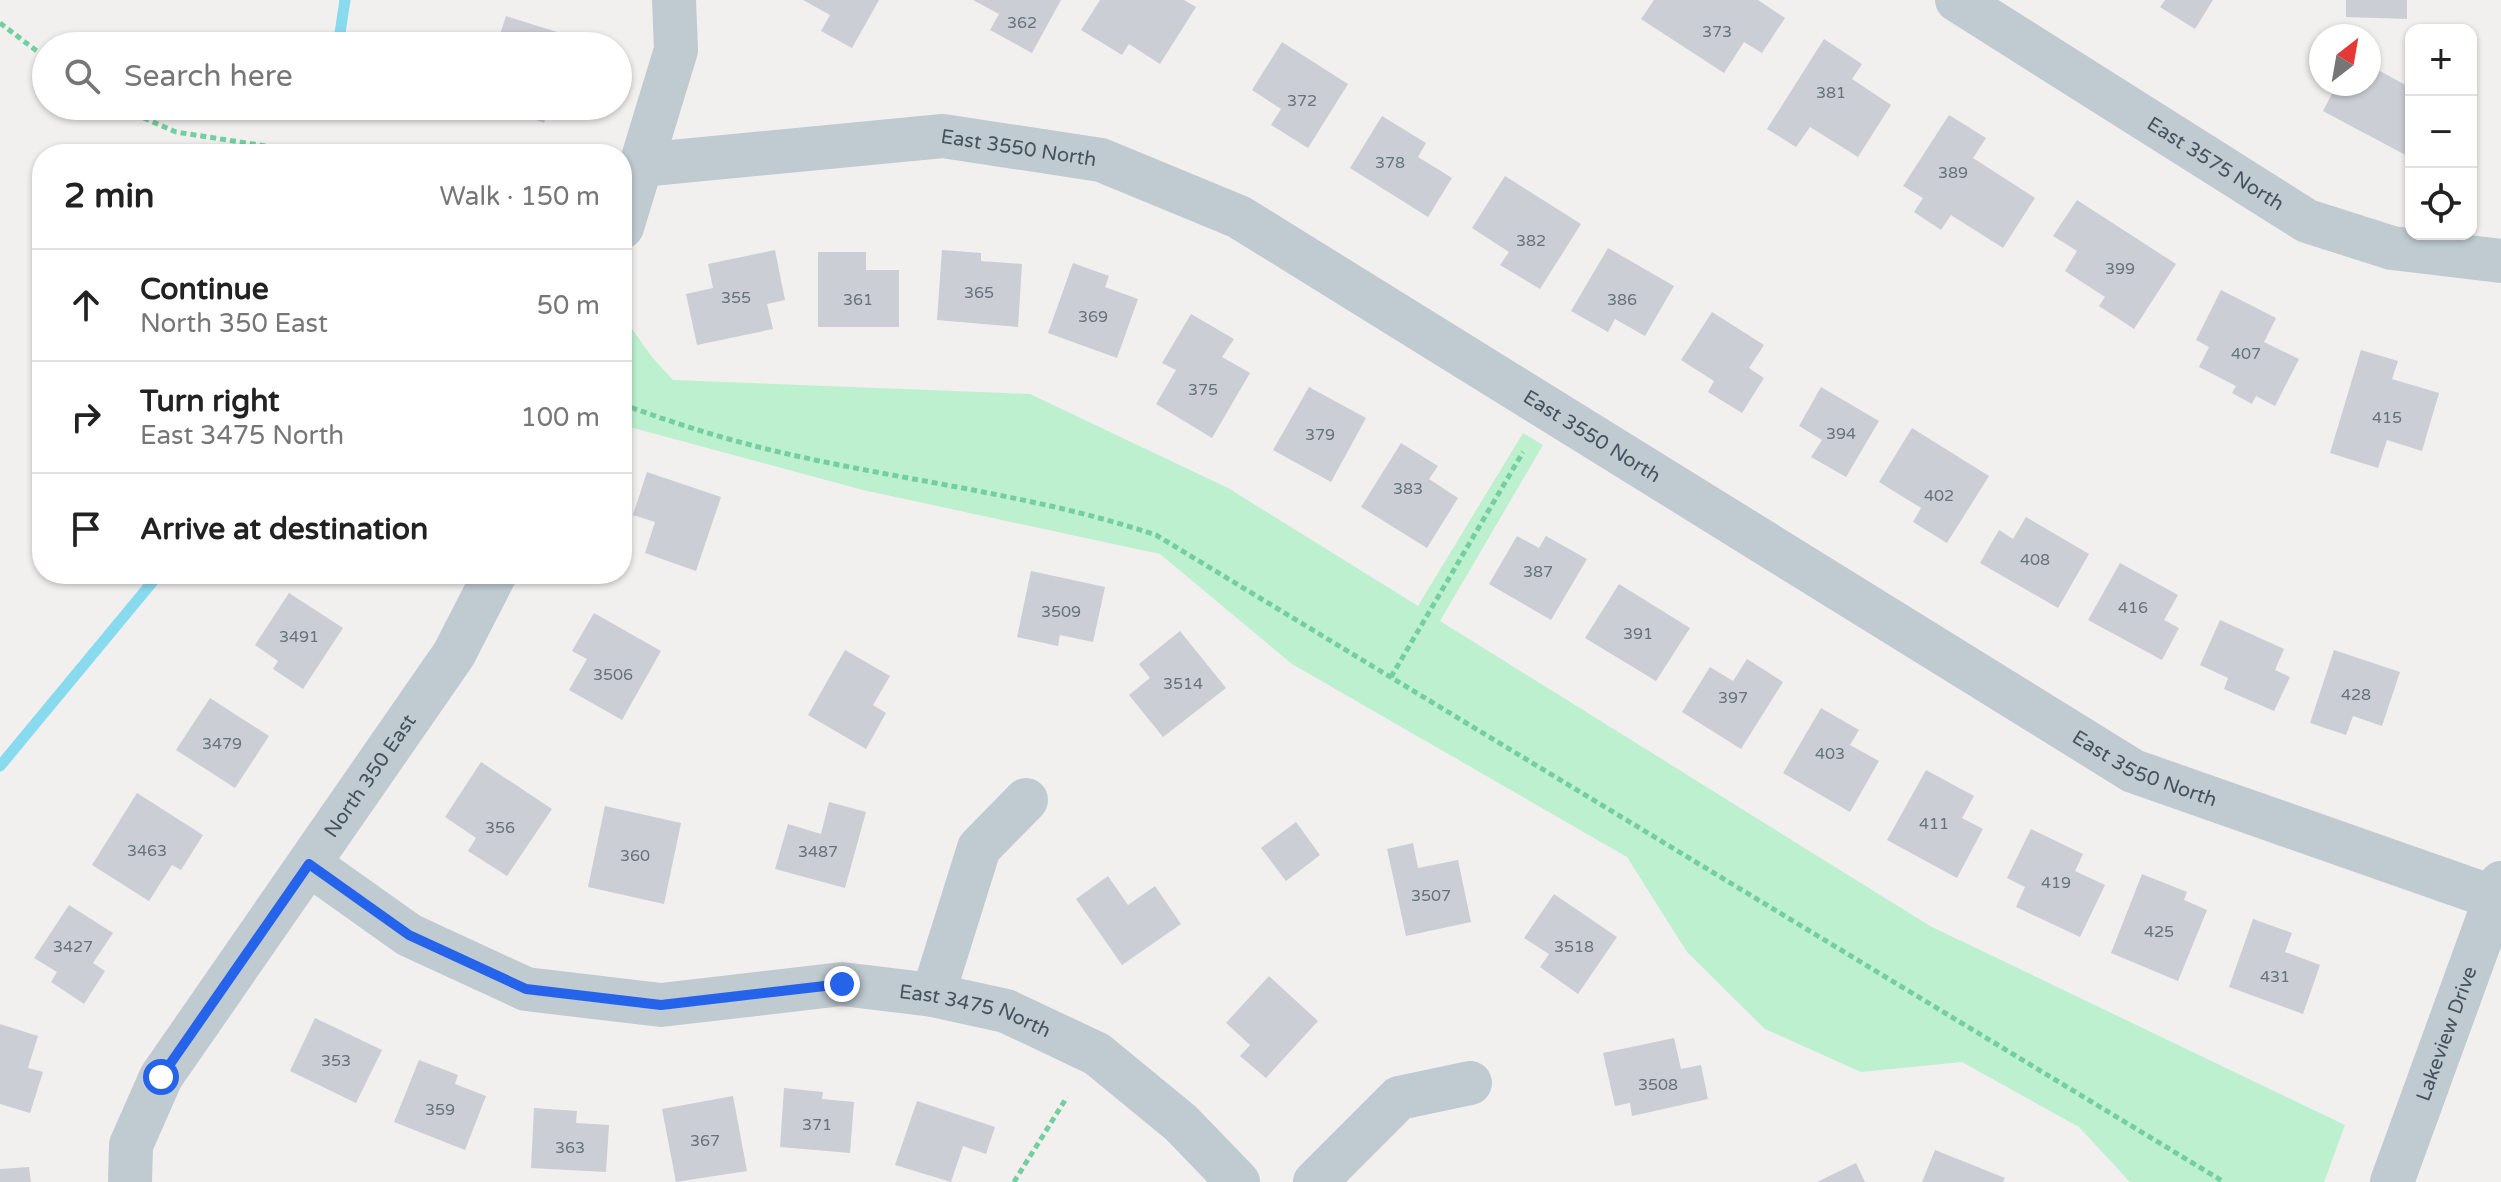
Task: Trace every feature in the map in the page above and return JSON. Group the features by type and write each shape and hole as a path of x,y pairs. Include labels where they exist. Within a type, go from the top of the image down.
{"street":[{"path":"632,194 676,50 674,0"},
{"name":"East 3575 North","path":"1957,0 2307,221 2392,248 2501,261"},
{"name":"East 3550 North","path":"641,165 943,136 1101,160 1239,217 2133,771 2499,894"},
{"name":"North 350 East","path":"130,1182 131,1145 161,1077 454,654 490,584"},
{"path":"933,995 979,848 1026,800"},
{"name":"East 3475 North","path":"309,864 409,935 526,989 661,1005 842,984 933,995 1006,1011 1097,1054 1181,1123 1238,1182"},
{"name":"Lakeview Drive","path":"2392,1182 2499,894"},
{"path":"1315,1182 1399,1098 1470,1083"}],"path":[{"path":"0,23 32,47"},
{"path":"148,120 176,132 253,144"},
{"path":"632,408 697,431 791,455 1102,517 1156,535 2224,1182"},
{"path":"1391,677 1523,452"},
{"path":"1014,1182 1067,1097"}],"green space":[{"path":"632,329 673,380 1030,394 1228,488 1418,606 1523,433 1543,445 1440,621 1930,926 2345,1125 2324,1182 2130,1182 2079,1127 1962,1062 1861,1072 1765,1029 1687,952 1627,857 1292,664 1160,554 863,490 632,428"}],"building":[{"path":"803,0 879,0 852,48 821,31 830,15"},
{"path":"973,0 1061,0 1032,53 990,30 999,14"},
{"path":"1100,0 1184,0 1196,7 1160,64 1129,44 1122,55 1081,30"},
{"path":"1654,0 1758,0 1785,18 1762,53 1744,42 1724,73 1641,19"},
{"path":"2165,0 2213,0 2195,29 2160,7"},
{"path":"2346,0 2407,0 2407,19 2346,17"},
{"path":"506,16 557,32 501,32"},
{"path":"1824,39 1862,64 1852,79 1891,105 1858,157 1810,127 1796,147 1767,129"},
{"path":"1282,42 1348,84 1308,148 1271,125 1281,109 1252,90"},
{"path":"2381,72 2405,85 2405,155 2323,111 2331,96 2381,96"},
{"path":"1949,115 1986,138 1973,158 2035,198 2003,248 1951,215 1941,230 1914,212 1923,198 1903,186"},
{"path":"1382,116 1426,143 1418,157 1452,178 1428,217 1350,168"},
{"path":"1505,176 1581,224 1540,289 1500,265 1509,252 1472,228"},
{"path":"2077,200 2176,264 2134,329 2099,306 2105,297 2065,271 2077,251 2053,236"},
{"path":"1608,248 1674,286 1645,336 1615,319 1608,332 1571,311"},
{"path":"775,250 785,300 767,304 773,329 697,345 686,294 713,288 708,264"},
{"path":"942,250 981,253 981,261 1022,264 1018,327 937,320"},
{"path":"818,252 866,252 866,270 899,270 899,327 818,327"},
{"path":"1073,263 1109,276 1105,287 1138,299 1117,358 1048,333"},
{"path":"2221,290 2276,318 2264,342 2299,359 2275,406 2256,396 2252,404 2232,393 2236,386 2199,367 2209,347 2196,340"},
{"path":"1712,312 1764,345 1749,368 1764,378 1742,413 1708,392 1714,381 1681,360"},
{"path":"1191,314 1234,339 1222,357 1250,373 1212,438 1156,404 1176,370 1162,363"},
{"path":"2361,350 2398,361 2392,379 2439,393 2422,451 2387,440 2378,468 2330,453"},
{"path":"1309,387 1366,418 1331,482 1273,450"},
{"path":"1821,387 1879,421 1846,477 1811,457 1822,440 1799,426"},
{"path":"1912,428 1989,476 1947,543 1913,522 1921,508 1879,482"},
{"path":"1401,443 1438,466 1429,479 1458,498 1427,548 1361,507"},
{"path":"647,472 721,497 696,571 645,553 655,522 633,515"},
{"path":"2026,517 2089,554 2058,608 1980,563 1999,530 2013,539"},
{"path":"1517,536 1539,548 1546,536 1587,559 1551,620 1489,584"},
{"path":"2120,563 2178,595 2164,620 2179,628 2162,660 2088,620"},
{"path":"1031,571 1105,587 1093,642 1060,635 1058,646 1017,637"},
{"path":"1619,584 1690,628 1656,681 1585,638"},
{"path":"289,593 343,628 303,689 273,669 278,661 255,645"},
{"path":"594,613 661,651 622,720 569,690 587,659 572,651"},
{"path":"2220,620 2284,649 2275,670 2290,677 2274,711 2224,689 2228,678 2200,665"},
{"path":"1180,631 1226,688 1163,737 1129,695 1150,678 1139,664"},
{"path":"845,650 890,676 873,705 886,713 866,749 808,715"},
{"path":"2334,650 2400,672 2382,726 2353,716 2346,735 2310,723"},
{"path":"1747,659 1783,682 1741,749 1682,712 1710,667 1733,681"},
{"path":"210,698 269,736 235,788 176,750"},
{"path":"1821,708 1859,730 1850,745 1879,761 1850,812 1783,773"},
{"path":"481,762 552,809 507,876 468,851 476,838 445,817"},
{"path":"1926,770 1974,796 1962,818 1983,829 1957,878 1887,840"},
{"path":"137,793 203,835 181,870 172,865 149,901 92,865"},
{"path":"829,802 866,812 845,888 775,869 788,824 821,834"},
{"path":"605,806 681,823 664,904 588,887"},
{"path":"1296,822 1320,855 1286,881 1261,848"},
{"path":"2031,829 2083,854 2075,871 2105,885 2080,937 2016,907 2025,887 2007,878"},
{"path":"1413,843 1418,868 1458,860 1471,922 1406,936 1387,849"},
{"path":"2142,874 2187,892 2184,900 2207,910 2178,981 2111,953"},
{"path":"1108,876 1128,905 1155,886 1181,924 1122,965 1076,899"},
{"path":"1554,894 1617,937 1578,994 1540,967 1549,954 1524,938"},
{"path":"69,905 113,933 93,963 105,971 84,1004 51,982 57,972 34,958"},
{"path":"2253,919 2292,933 2285,952 2320,965 2303,1014 2229,987"},
{"path":"1269,976 1318,1021 1266,1078 1240,1056 1250,1045 1226,1023"},
{"path":"315,1018 382,1050 356,1103 290,1071"},
{"path":"0,1024 38,1036 28,1068 43,1072 30,1113 0,1104"},
{"path":"1674,1038 1681,1069 1701,1065 1708,1099 1632,1116 1630,1103 1615,1106 1603,1053"},
{"path":"419,1060 458,1075 455,1084 486,1096 465,1150 394,1122"},
{"path":"784,1088 823,1092 822,1099 854,1102 850,1153 780,1147"},
{"path":"733,1096 747,1171 676,1182 662,1109"},
{"path":"917,1101 995,1127 986,1154 963,1146 951,1182 895,1165"},
{"path":"534,1108 577,1111 576,1123 609,1125 606,1172 531,1168"},
{"path":"1935,1150 2005,1178 2003,1182 1922,1182"},
{"path":"1856,1163 1865,1182 1817,1182"},
{"path":"29,1167 31,1182 0,1182 0,1169"}],"waterway":[{"path":"340,32 345,0"},
{"path":"0,766 151,584"}],"route":[{"path":"161,1077 309,864 409,935 526,989 661,1005 842,984"}]}
